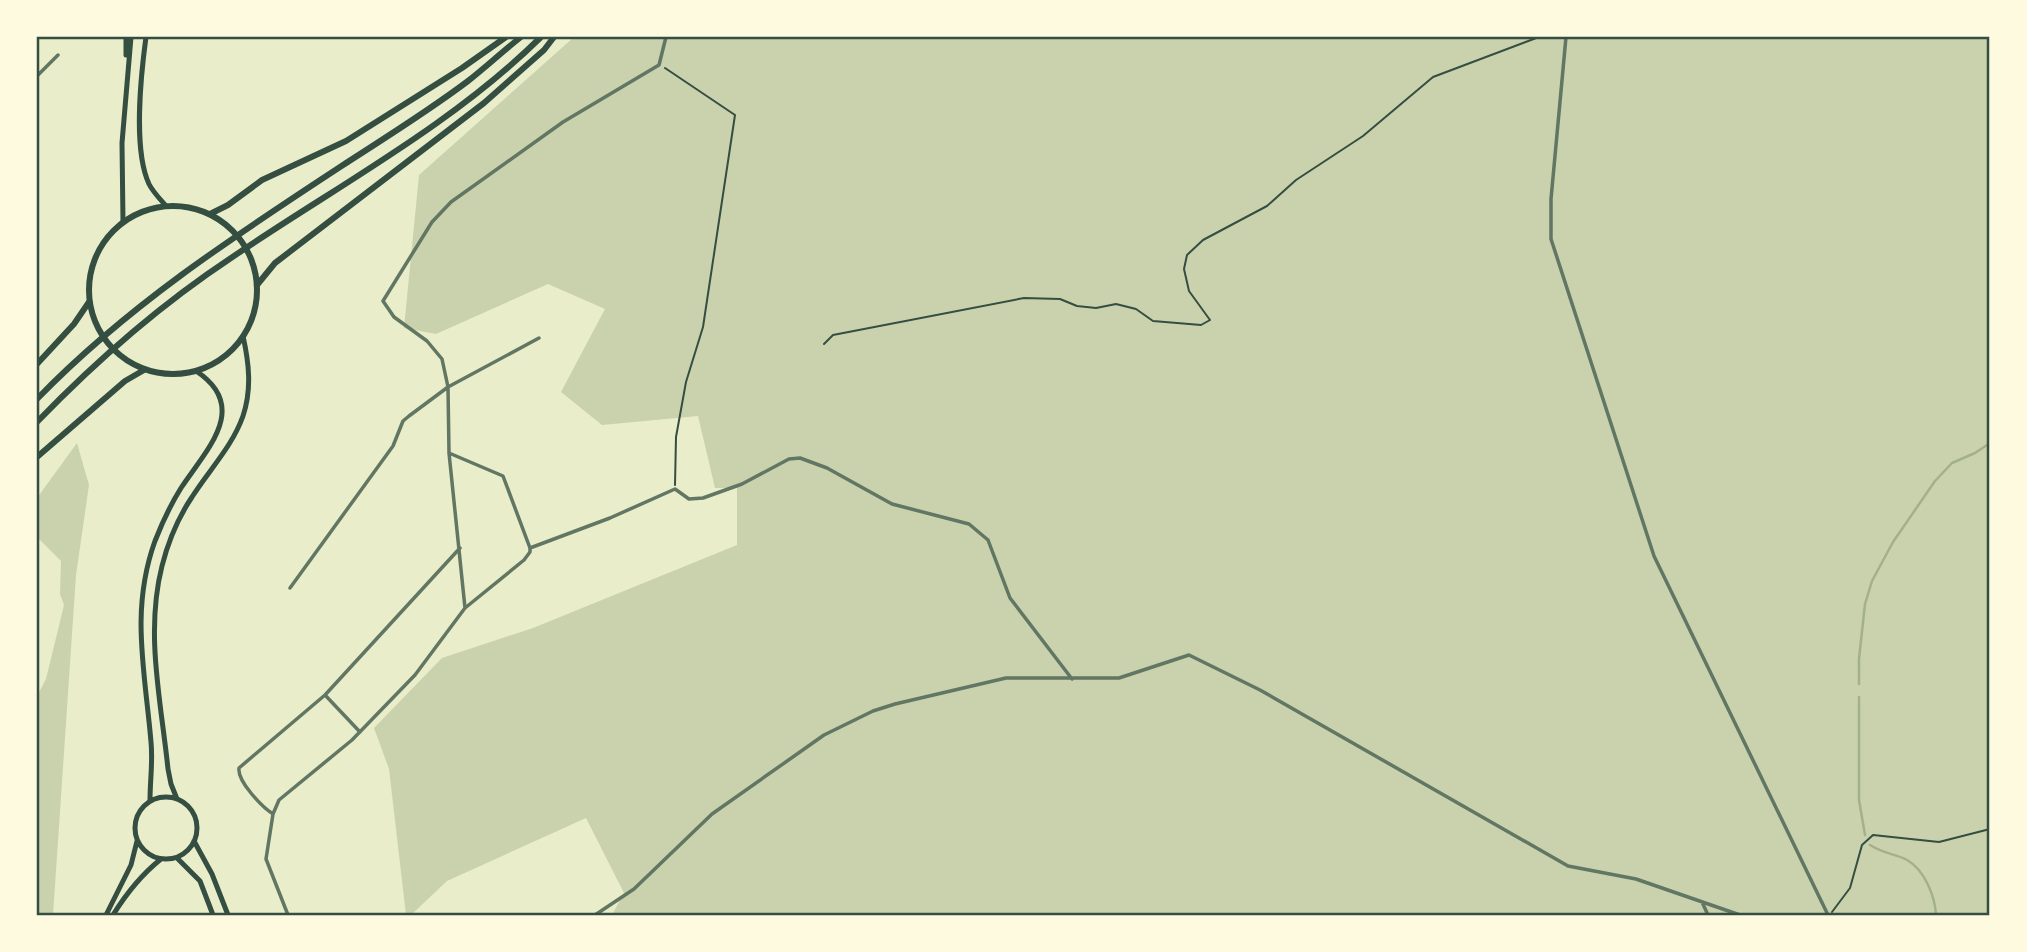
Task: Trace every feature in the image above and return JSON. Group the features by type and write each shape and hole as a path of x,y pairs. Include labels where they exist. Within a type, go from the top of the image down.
{"main road":[{"path":"125,37 127,68"},
{"path":"122,222 122,143 131,37"},
{"path":"146,37 140,106 145,170 149,185 166,205"},
{"path":"209,214 228,205 262,180 346,141 506,37"},
{"path":"37,399 117,324 220,246 406,125 468,81 520,37"},
{"path":"37,422 100,360 175,298 258,239 414,139 478,92 541,37"},
{"path":"257,285 275,264 484,103 544,50 554,37"},
{"path":"166,205 188,207 209,214 228,226 243,243 253,263 257,285 252,320 230,352 214,364 196,372 170,374 144,370 124,359 107,344 95,324 89,302 90,274 99,249 109,234 122,222 143,211 166,205"},
{"path":"37,364 74,324 89,302"},
{"path":"177,799 168,769 156,669 156,600 166,552 183,513 226,450 243,415 250,371 243,336"},
{"path":"37,457 125,382 144,370"},
{"path":"150,800 151,742 140,641 146,574 155,542 168,512 214,440 222,415 217,389 196,372"},
{"path":"106,915 131,864 137,841 135,823 143,806 150,800 168,796 187,805 194,814 197,825 194,841 189,849 177,858 161,859 151,856 137,841"},
{"path":"194,841 212,874 229,915"},
{"path":"177,858 200,881 213,915"},
{"path":"113,915 128,891 161,859"}],"street":[{"path":"465,608 449,453 448,387 442,359 428,341 394,317 383,301 432,222 451,202 563,122 659,65 666,37"},
{"path":"1566,37 1551,199 1551,239 1654,556 1829,915"},
{"path":"37,76 58,55"},
{"path":"290,587 393,446 403,421 448,387 538,338"},
{"path":"288,915 266,859 273,814 279,800 360,732 415,675 465,608 524,560 530,552 503,476 449,453"},
{"path":"530,548 610,518 675,489 689,499 703,498 743,484 789,459 800,458 827,468 892,504 969,524 988,540 1010,598 1073,680"},
{"path":"273,814 264,809 240,777 239,768 325,695 460,548"},
{"path":"595,915 634,889 712,814 824,735 853,720 894,704 1006,678 1119,678 1189,654 1260,690 1568,866 1636,879 1740,915"},
{"path":"325,695 360,732"},
{"path":"1702,902 1708,915"}],"path":[{"path":"824,344 833,335 1024,298 1060,299 1086,307 1116,304 1136,309 1153,321 1201,325 1210,320 1189,291 1184,269 1187,255 1203,240 1267,206 1296,180 1363,136 1433,78 1539,37"},
{"path":"659,65 735,115 703,327 686,382 676,437 675,489"},
{"path":"1829,915 1850,888 1863,845 1873,835 1939,842 1990,829"}],"green space":[{"path":"574,37 1990,37 1990,915 612,915 624,893 586,818 447,881 411,915 406,915 389,769 374,728 442,658 533,628 737,545 737,488 715,488 698,416 602,425 561,392 605,309 548,284 436,334 404,328 419,175"},
{"path":"77,443 89,485 76,575 53,915 37,915 37,696 46,679 64,605 60,594 61,561 37,537 37,498"}],"waterway":[{"path":"1859,684 1865,604 1872,581 1893,542 1935,481 1952,463 1990,443"},
{"path":"1859,697 1859,800 1865,835"},
{"path":"1870,845 1907,860 1919,870 1931,892 1936,915"}]}
